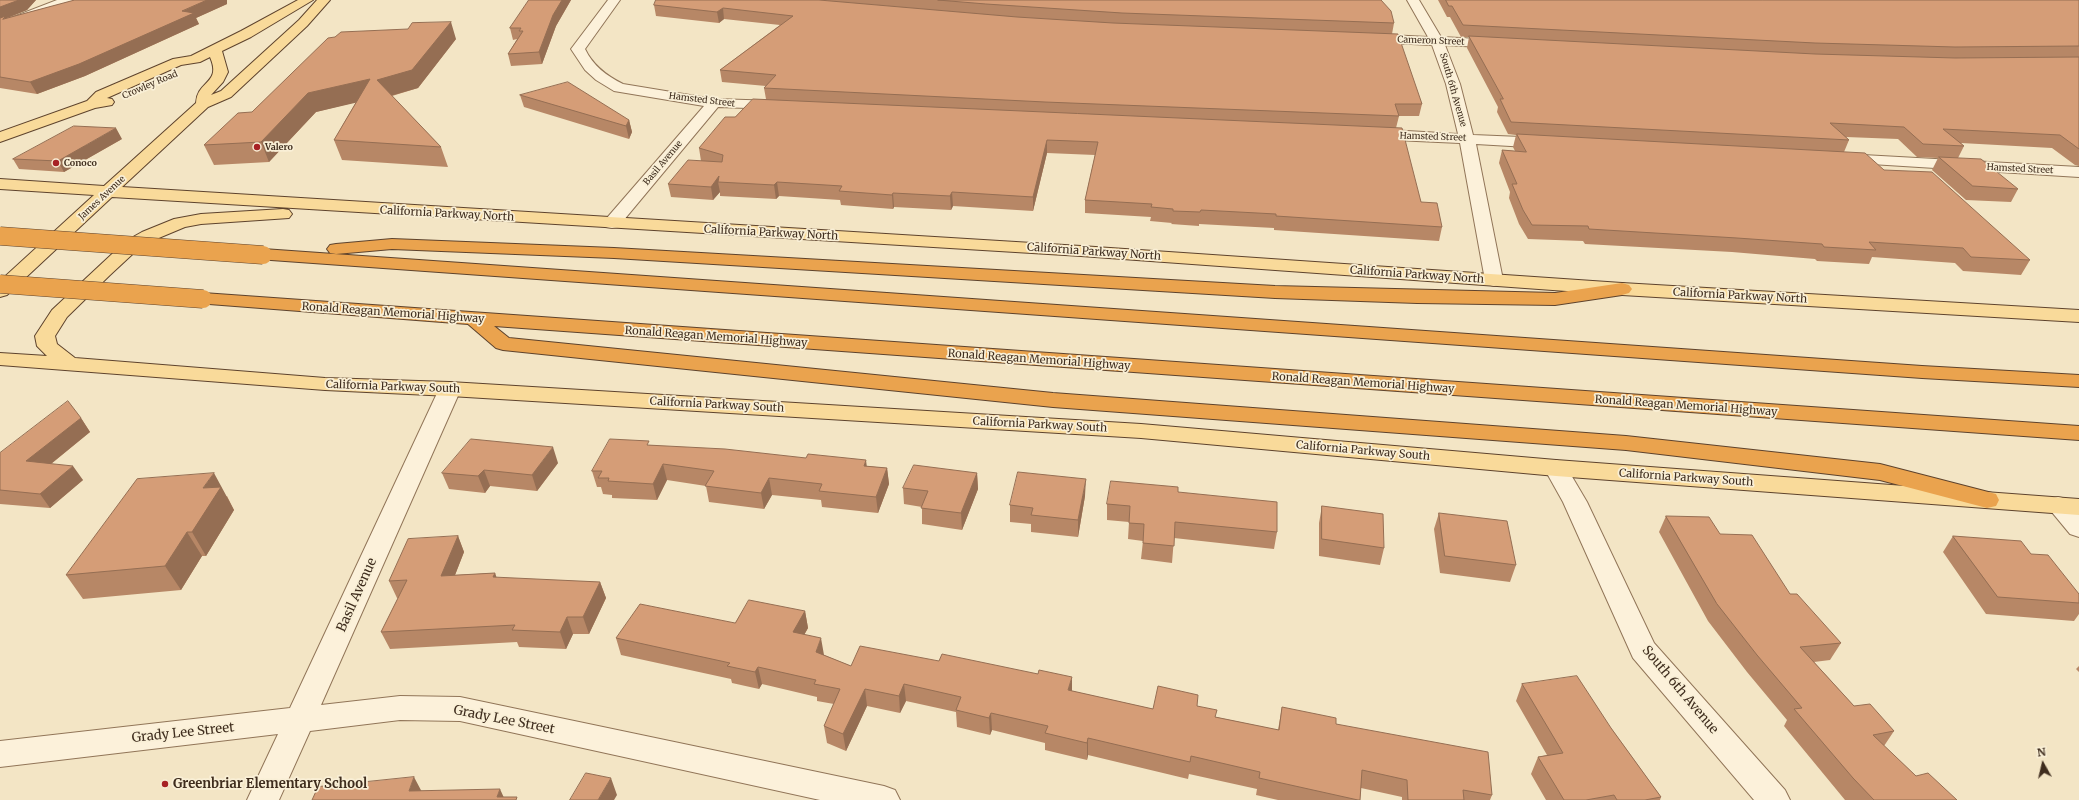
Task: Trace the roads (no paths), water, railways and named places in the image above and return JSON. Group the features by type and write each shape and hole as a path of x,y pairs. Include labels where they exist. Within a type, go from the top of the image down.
{"highway":[{"path":"0,236 1898,370 2079,381"},
{"path":"263,255 392,244 708,257 1275,292 1417,297 1556,299 1622,289"},
{"name":"Ronald Reagan Memorial Highway","path":"0,284 2079,433"},
{"path":"474,319 503,344 1053,400 1626,443 1880,472 1987,500"}],"main road":[{"path":"215,49 246,34 307,0"},
{"name":"James Avenue","path":"0,290 109,192 203,104 226,94 303,23 324,0"},
{"path":"215,49 245,53 253,59 251,70"},
{"name":"Crowley Road","path":"0,137 92,104 115,100 200,64 195,58 215,49"},
{"name":"James Avenue","path":"203,104 204,94 219,78 221,67 217,60 215,49"},
{"path":"0,134 40,122"},
{"name":"California Parkway North","path":"0,184 109,192 278,201 374,210 1089,252 1622,289 2079,316"},
{"path":"69,364 47,346 45,336 53,323 59,314 120,255 132,245 148,236 180,223 216,217 374,210"},
{"name":"California Parkway South","path":"0,359 325,384 450,389 1141,431 1556,468 2068,506"}],"street":[{"path":"0,26 68,0"},
{"name":"Hamsted Street","path":"614,0 578,49 582,59 594,72 619,88 714,103 791,106"},
{"name":"South 6th Avenue","path":"1414,0 1438,41 1450,74 1467,138 1494,280"},
{"name":"Cameron Street","path":"1358,38 1509,44"},
{"name":"Basil Avenue","path":"612,223 714,103"},
{"name":"Hamsted Street","path":"1355,134 1467,138 1562,144"},
{"name":"Hamsted Street","path":"1832,159 2079,172"},
{"name":"Basil Avenue","path":"263,800 450,389"},
{"name":"South 6th Avenue","path":"1556,468 1575,502 1643,650 1774,800"},
{"path":"2068,506 2079,528"},
{"name":"Grady Lee Street","path":"0,754 400,708 460,709 884,800"}],"place":[{"name":"Valero","path":"257,147"},
{"name":"Conoco","path":"56,163"},
{"name":"Greenbriar Elementary School","path":"165,784"}]}
